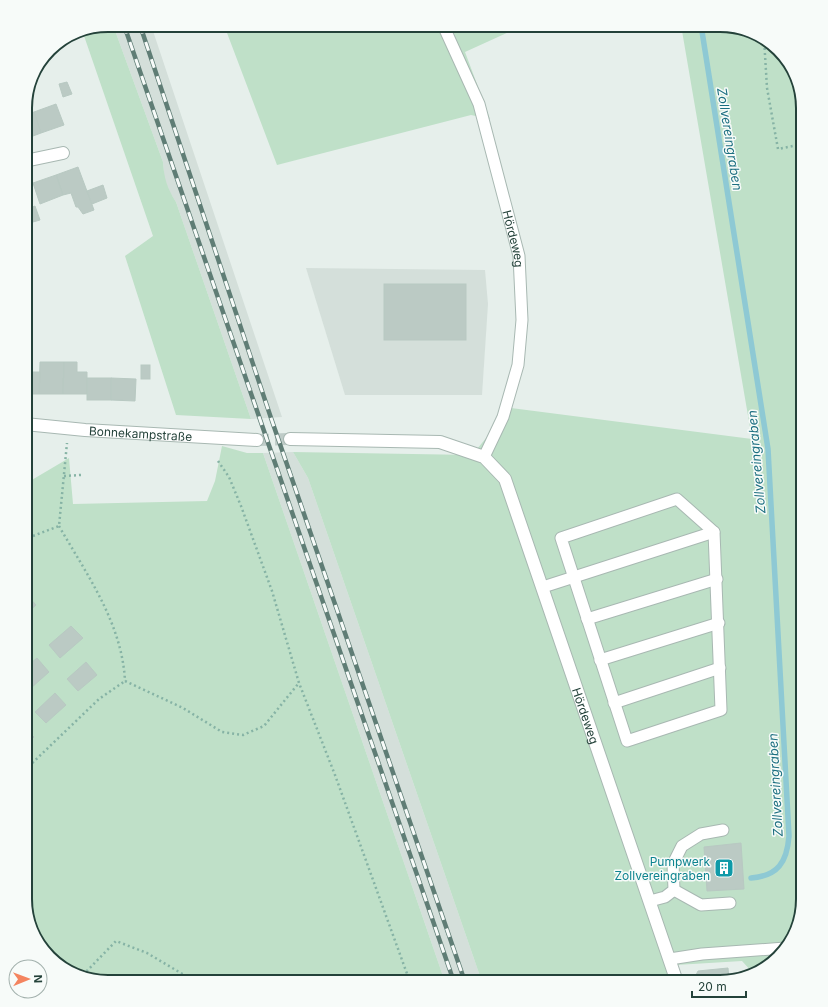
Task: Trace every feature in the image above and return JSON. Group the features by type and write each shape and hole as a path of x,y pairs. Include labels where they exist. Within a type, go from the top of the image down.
{"street":[{"path":"32,159 63,152"},
{"name":"Bonnekampstraße","path":"32,425 68,429 257,440"},
{"name":"Hördeweg","path":"290,438 440,442 484,457 505,479 675,975"}],"lane":[{"name":"Hördeweg","path":"447,32 479,104 519,256 522,320 518,365 503,417 484,457"},
{"path":"677,499 714,532 719,623 721,710 627,741 561,538 677,499"},
{"path":"543,587 714,532"},
{"path":"587,619 717,579"},
{"path":"600,660 719,623"},
{"path":"614,703 720,668"},
{"path":"674,890 673,864 682,846 701,834 723,830"},
{"path":"650,901 665,897 674,890"},
{"path":"674,890 701,905 730,903"},
{"path":"670,959 702,954 777,949"}],"path":[{"path":"765,47 767,88 778,149 796,145"},
{"path":"68,429 59,526 112,621 120,645 124,681"},
{"path":"218,461 229,477 241,506 272,592 298,683 335,775 407,975"},
{"path":"64,476 81,475"},
{"path":"32,537 59,526"},
{"path":"124,681 183,708 222,732 243,735 264,726 298,683"},
{"path":"32,763 98,699 124,681"},
{"path":"87,971 116,941 147,953 184,975"}],"shaded area":[{"path":"116,32 153,32 282,417 251,419 176,202 168,190 164,177 163,162"},
{"path":"306,268 485,270 488,304 482,395 345,395"},
{"path":"293,452 308,478 480,975 443,975 263,453"}],"green space":[{"path":"116,32 163,162 166,183 176,202 251,419 176,415 125,256 153,236 84,36 98,33"},
{"path":"227,32 509,32 465,52 490,119 471,115 277,165"},
{"path":"682,32 725,32 749,38 758,42 774,54 783,66 795,93 795,909 786,937 774,953 762,962 749,969 742,961 676,965 675,975 480,975 308,478 293,452 472,455 511,408 752,439"},
{"path":"222,446 247,453 263,453 443,975 108,975 89,972 70,965 54,953 42,937 35,918 32,899 32,480 69,458 73,504 207,501 215,481"}],"building":[{"path":"67,82 72,94 63,97 59,84"},
{"path":"56,104 64,125 41,133 34,112"},
{"path":"34,112 41,133 32,136 32,113"},
{"path":"78,167 94,210 83,214 78,207 76,207 71,193 63,195 56,175"},
{"path":"56,175 63,195 40,204 33,183"},
{"path":"103,185 107,198 92,204 87,191"},
{"path":"35,206 40,220 33,222 32,207"},
{"path":"384,284 466,284 466,340 384,340"},
{"path":"40,362 64,362 63,394 39,394"},
{"path":"64,362 77,362 77,372 87,372 87,394 63,394"},
{"path":"141,365 150,365 150,379 141,379"},
{"path":"32,372 40,372 39,394 32,394"},
{"path":"87,378 111,378 111,400 87,400"},
{"path":"111,378 136,379 135,401 111,400"},
{"path":"32,601 36,605 32,609"},
{"path":"71,626 83,638 60,658 49,645"},
{"path":"37,658 49,672 32,687 32,662"},
{"path":"86,662 97,675 78,691 67,679"},
{"path":"55,693 66,705 46,723 35,712"},
{"name":"Pumpwerk Zollvereingraben","path":"741,843 744,889 707,891 704,847"},
{"path":"728,968 729,975 696,975 698,971"}],"waterway":[{"name":"Zollvereingraben","path":"702,32 768,449 789,836 786,853 779,866 768,874 751,878"}],"tunnel":[{"path":"257,440 290,439"}],"railway":[{"path":"126,32 452,975"},
{"path":"142,32 271,418 463,975"}],"place":[{"name":"Pumpwerk Zollvereingraben","path":"724,868"}]}
